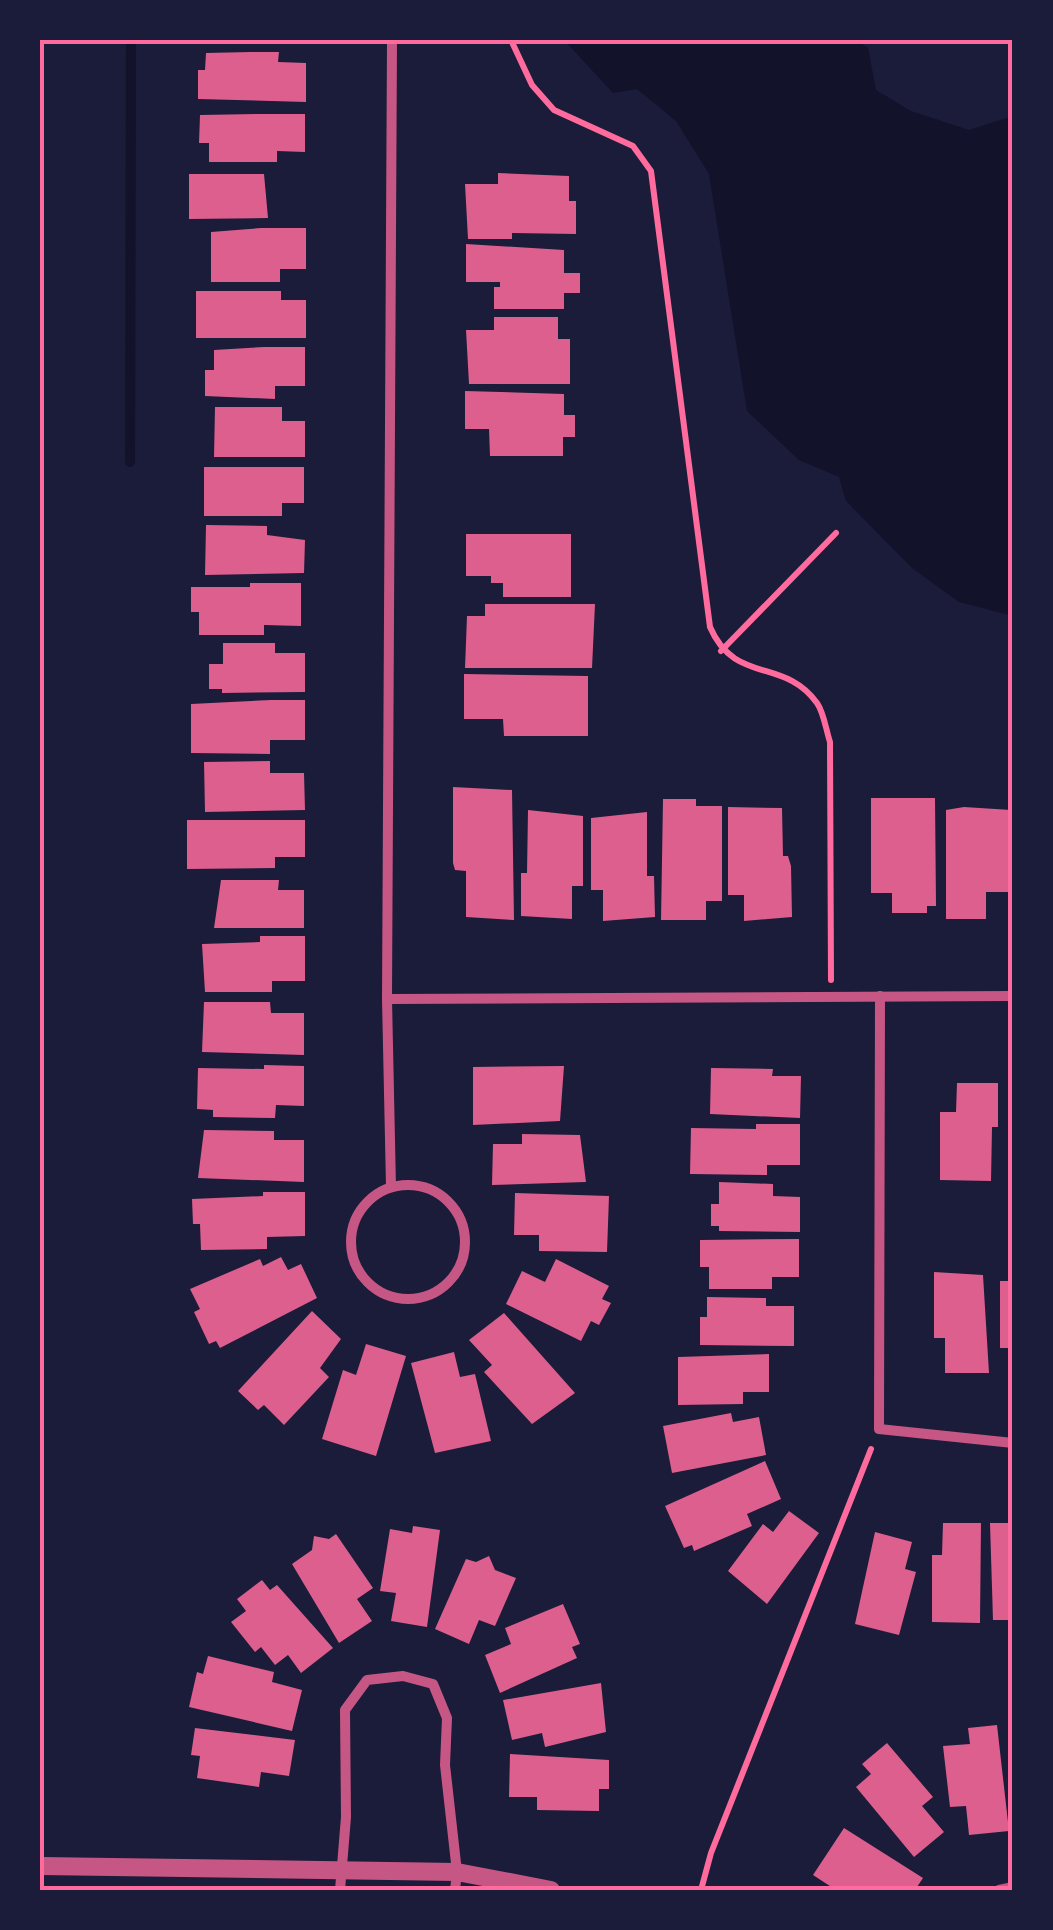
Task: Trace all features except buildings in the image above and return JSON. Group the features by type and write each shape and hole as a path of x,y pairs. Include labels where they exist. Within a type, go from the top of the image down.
{"street":[{"path":"391,1187 387,999 392,40"},
{"path":"880,996 879,1429 1013,1443"},
{"path":"387,999 1013,996"},
{"path":"409,1184 444,1196 464,1226 466,1245 452,1279 420,1298 382,1292 356,1265 351,1247 360,1209 391,1187 409,1184"},
{"path":"340,1890 346,1817 345,1710 366,1680 403,1676 434,1684 447,1718 445,1765 456,1881"},
{"path":"40,1866 341,1867 551,1890"},
{"path":"999,1890 1013,1887"}],"path":[{"path":"512,40 532,86 554,110 579,125 634,146 650,171 710,627 720,652 748,666 789,677 818,704 830,742 831,996"},
{"path":"720,652 836,532"},
{"path":"700,1890 711,1853 879,1429"}],"shaded area":[{"path":"564,40 856,40 868,48 876,90 911,111 969,130 1013,116 1013,616 959,602 912,568 846,501 839,477 799,460 747,411 709,174 676,121 637,89 613,93"}],"waterway":[{"path":"130,462 131,40"}]}
